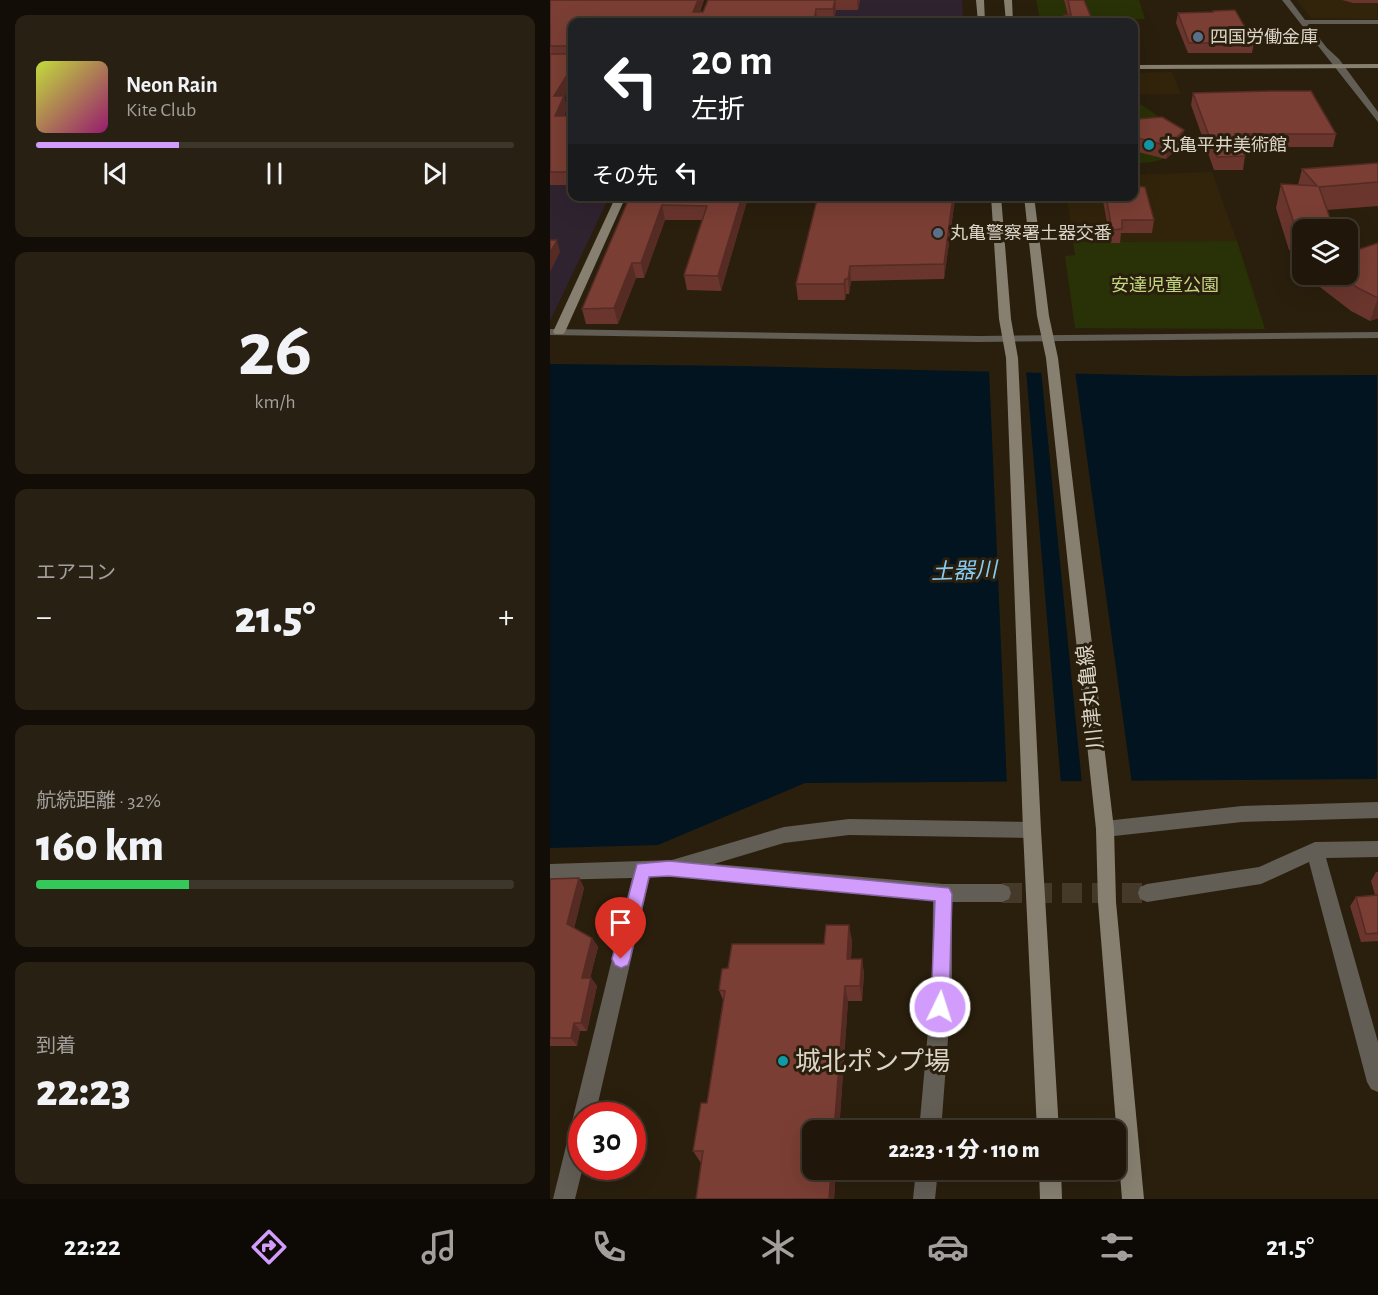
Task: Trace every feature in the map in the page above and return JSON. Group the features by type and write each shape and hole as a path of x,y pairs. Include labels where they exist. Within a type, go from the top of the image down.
{"main road":[{"path":"980,0 982,18"},
{"path":"1008,0 1010,18"},
{"path":"1138,61 1378,66"},
{"path":"1138,67 1338,64 1378,61"},
{"path":"555,332 619,201"},
{"path":"996,201 1005,319 1012,358 1032,830 1047,1120"},
{"name":"川津丸亀線","path":"1030,201 1042,316 1052,358 1105,828 1107,902 1133,1199"},
{"path":"1050,1180 1051,1199"}],"street":[{"path":"1286,0 1324,50 1338,64 1378,119"},
{"path":"1303,22 1378,22"},
{"path":"1368,105 1378,105"},
{"path":"555,332 1009,338 1378,335"},
{"path":"1105,828 1242,814 1378,810"},
{"path":"669,868 784,835 849,827 1032,830"},
{"path":"1147,892 1261,875 1315,850 1378,849"},
{"path":"1315,850 1378,1082"},
{"path":"550,872 669,868 943,894 1002,893"},
{"path":"587,1102 643,869"},
{"path":"931,1120 942,986 943,894"},
{"path":"564,1199 569,1180"},
{"path":"924,1199 926,1180"}],"shaded area":[{"path":"723,0 962,0 963,18 715,18"},
{"path":"1297,0 1377,0 1377,19 1311,18"},
{"path":"1172,72 1181,94 1138,94 1138,73"},
{"path":"550,73 568,73 568,201 607,201 550,321"},
{"path":"1212,172 1237,241 1073,242 1068,201 1138,201 1138,175"}],"green space":[{"path":"1036,0 1139,0 1145,19 1138,18 1040,18"},
{"path":"1138,103 1168,126 1180,148 1170,156 1138,163"},
{"name":"安達児童公園","path":"1237,241 1265,329 1075,328 1065,256 1075,255 1073,242"}],"water":[{"name":"土器川","path":"550,364 1179,376 1377,375 1377,779 805,783 658,845 550,848"}],"pier":[{"path":"989,369 1026,370 1061,784 1007,785"},
{"path":"1041,370 1075,371 1132,784 1082,784"}],"building":[{"path":"550,0 698,0 693,12 703,12 708,0 835,0 833,9 816,9 815,18 568,18 568,46 550,46"},
{"path":"1068,0 1084,0 1091,18 1064,18 1064,15 1071,15"},
{"path":"1235,10 1254,43 1189,43 1178,13 1213,12"},
{"path":"550,54 568,54 568,73 554,96 564,96 555,116 568,116 568,172 550,172"},
{"path":"1311,91 1336,134 1235,134 1245,156 1217,157 1193,93"},
{"path":"1162,117 1184,130 1168,146 1138,138 1138,119"},
{"path":"1378,163 1378,182 1319,187 1330,219 1293,219 1281,184 1317,186 1302,169"},
{"path":"1138,186 1145,187 1154,220 1122,220 1122,229 1112,230 1107,201 1138,201"},
{"path":"628,201 740,201 718,276 684,275 707,206 662,205 641,263 632,263 614,308 582,309"},
{"path":"817,201 952,201 944,264 850,266 848,279 845,279 844,284 796,284"},
{"path":"550,240 557,240 550,253"},
{"path":"1378,243 1378,298 1354,285 1358,285 1358,250"},
{"path":"579,878 567,924 592,938 582,978 591,978 581,1023 574,1023 571,1038 550,1038 550,879"},
{"path":"1378,895 1378,933 1366,934 1356,897"},
{"name":"城北ポンプ場","path":"826,925 849,925 847,959 862,959 860,986 845,986 835,1120 802,1120 802,1180 830,1180 829,1199 696,1199 703,1151 693,1151 701,1103 707,1103 725,991 719,990 722,969 728,968 732,944 824,944"}],"tunnel":[{"path":"1002,893 1147,893"}],"place":[{"name":"四国労働金庫","path":"1198,37"},
{"name":"丸亀平井美術館","path":"1149,145"},
{"name":"丸亀警察署土器交番","path":"938,233"},
{"name":"城北ポンプ場","path":"783,1061"}],"route":[{"path":"621,959 643,869 669,868 943,894 940,1007"}]}
